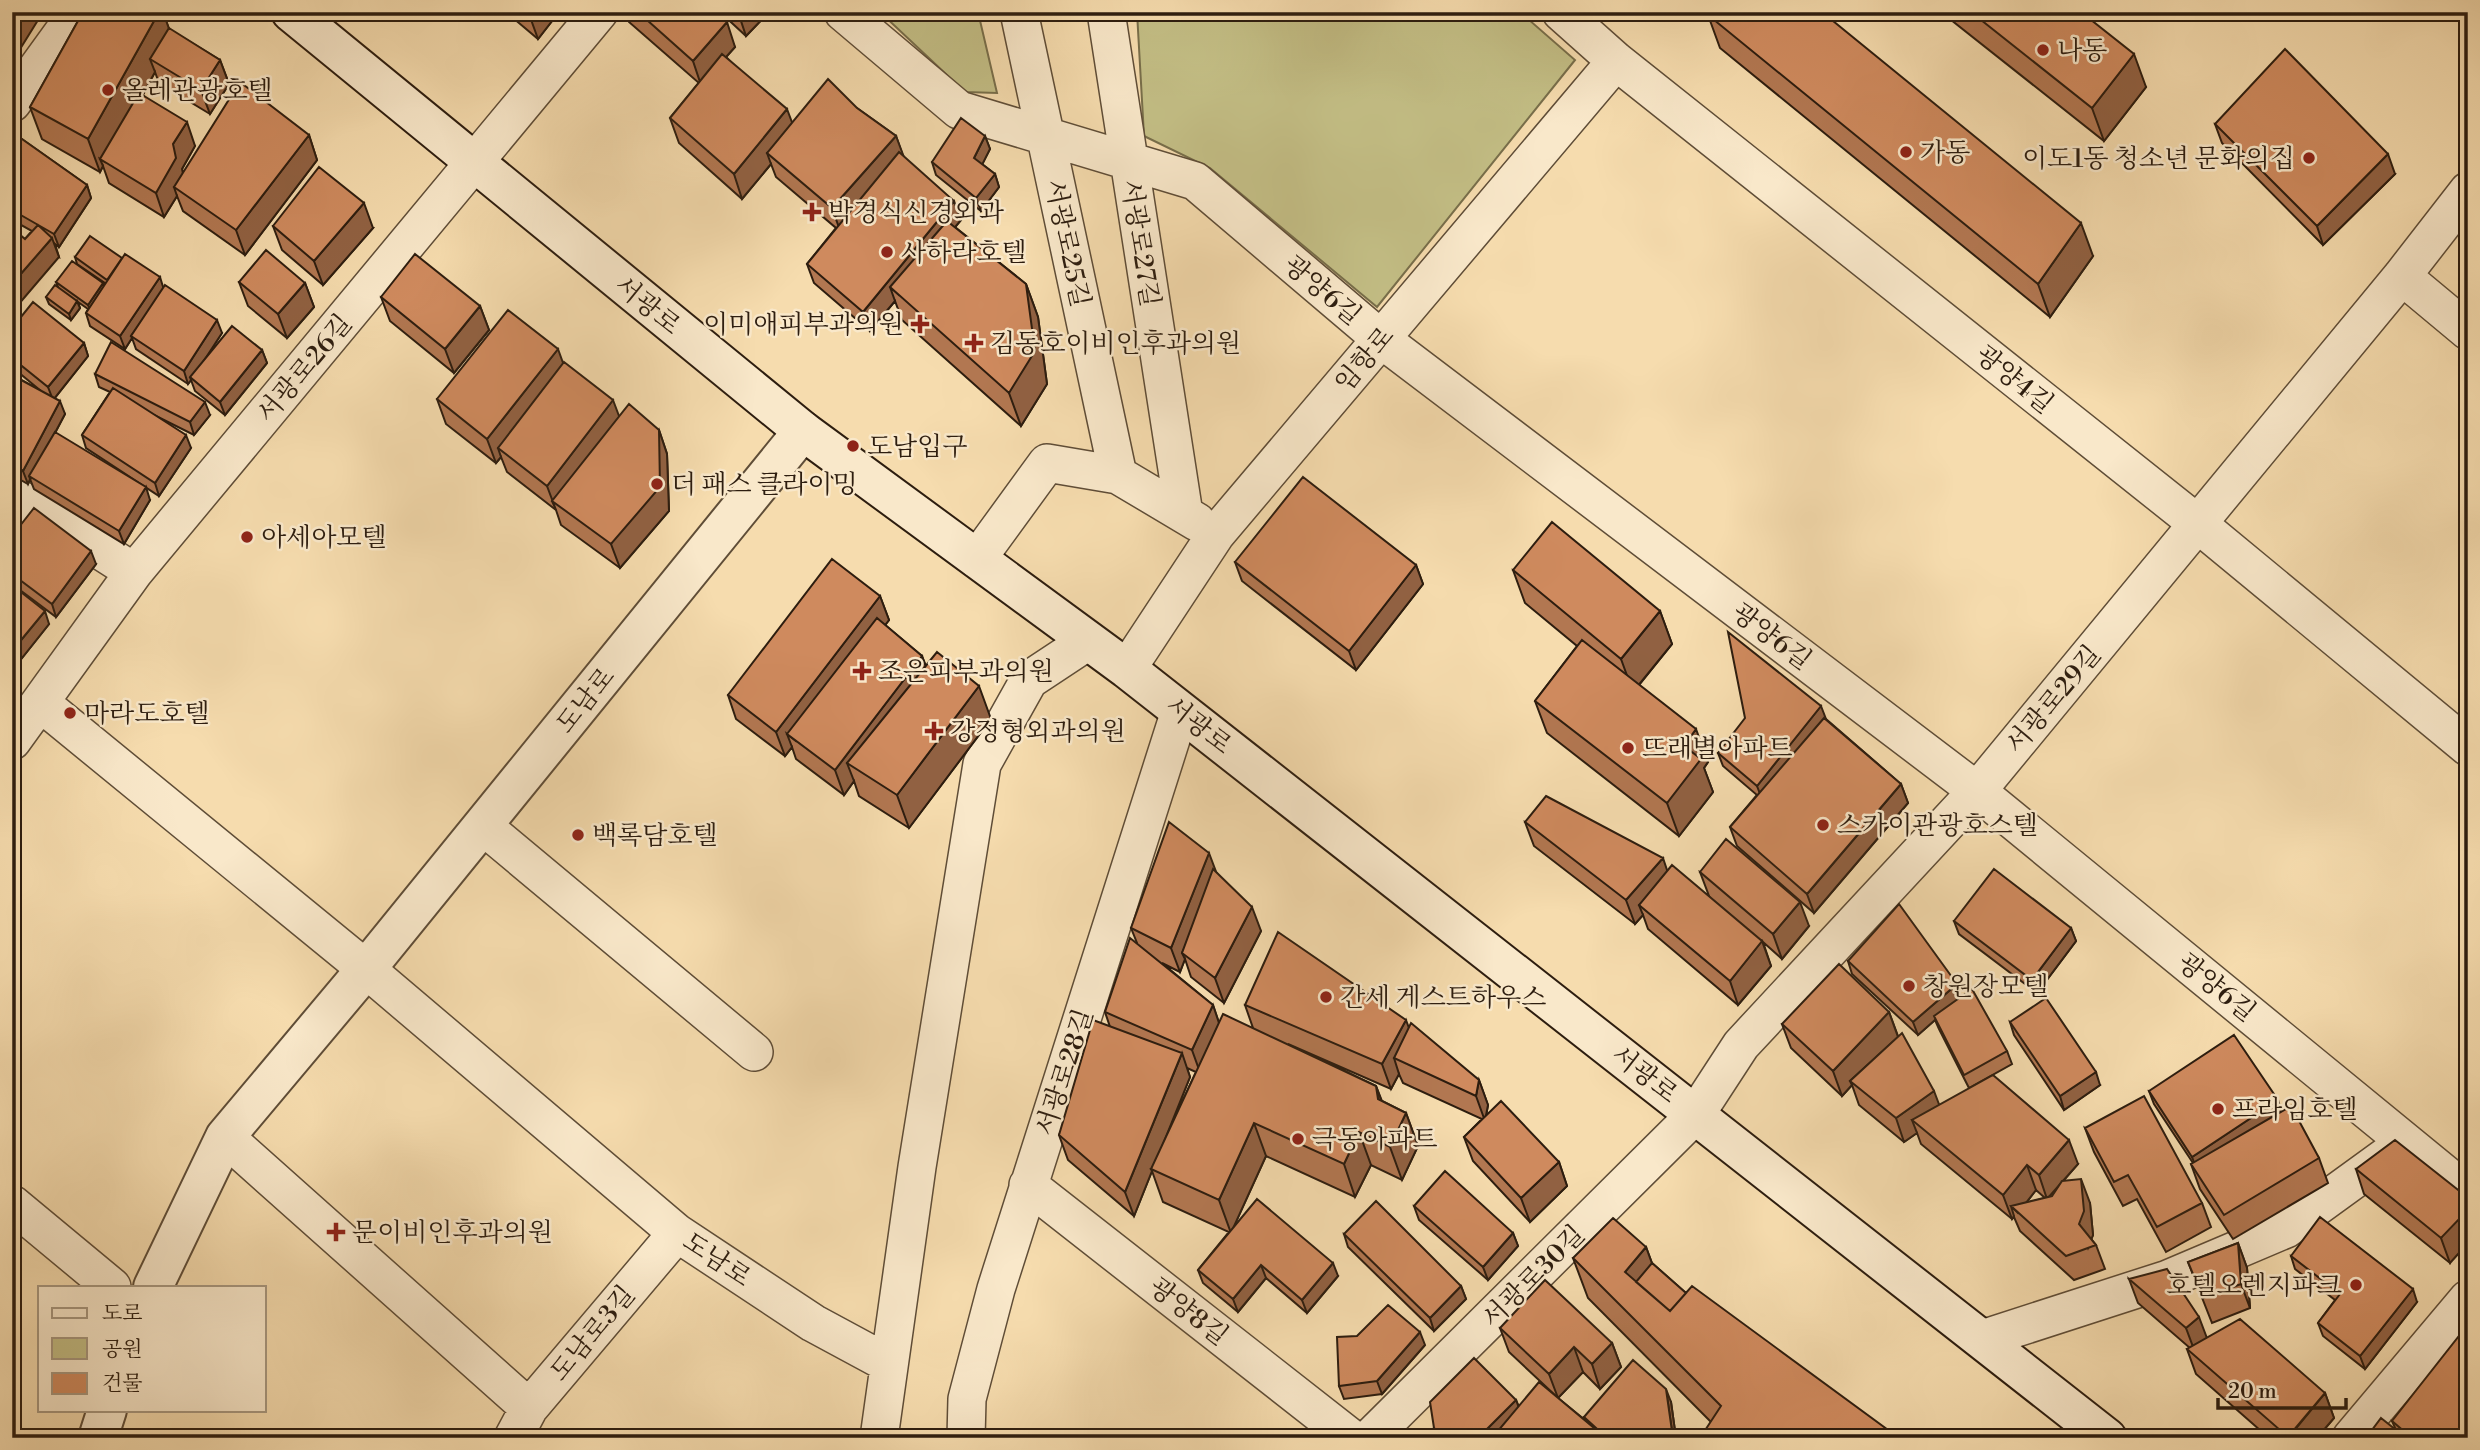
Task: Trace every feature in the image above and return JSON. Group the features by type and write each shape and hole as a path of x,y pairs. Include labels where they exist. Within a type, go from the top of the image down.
{"main road":[{"name":"서광로","path":"291,12 803,431 1127,669 2107,1438"},
{"name":"도남로","path":"153,1286 225,1137 366,969 803,431"},
{"path":"98,1438 106,1412"}],"street":[{"path":"12,103 67,27 74,12"},
{"path":"474,163 599,12"},
{"name":"광양6길","path":"843,12 959,110 1195,181 1381,339 1977,791 2468,1193"},
{"name":"서광로25길","path":"1020,12 1118,475"},
{"name":"서광로27길","path":"1106,12 1184,514"},
{"name":"광양4길","path":"1560,12 1616,61 2198,524 2468,747"},
{"name":"임항로","path":"1127,669 1216,534 1616,61"},
{"name":"서광로26길","path":"12,741 42,704 134,572 474,163"},
{"name":"서광로29길","path":"1696,1114 1741,1045 1977,791 2402,276 2468,191"},
{"path":"2402,276 2468,331"},
{"path":"977,559 1047,463 1118,475 1216,534"},
{"path":"12,494 134,572"},
{"path":"879,1438 917,1167 982,764 1030,680 1088,641"},
{"path":"42,704 366,969"},
{"name":"서광로28길","path":"966,1438 967,1399 1028,1185 1180,711"},
{"path":"483,826 754,1052"},
{"name":"도남로","path":"366,969 677,1233 813,1323 890,1364"},
{"name":"서광로30길","path":"1370,1438 1696,1114"},
{"path":"225,1137 521,1423"},
{"path":"1982,1339 2168,1279 2286,1229 2405,1142"},
{"name":"광양8길","path":"1028,1185 1351,1438"},
{"path":"12,1204 111,1286"},
{"name":"도남로3길","path":"521,1423 677,1233"},
{"path":"2351,1438 2468,1299"}],"green space":[{"path":"880,12 978,12 997,93 965,92"},
{"path":"1137,12 1520,12 1575,60 1377,307 1210,168 1144,136"}],"building":[{"path":"12,12 19,12 12,23"},
{"path":"83,12 159,12 88,139 30,107"},
{"path":"638,12 715,12 727,22 693,61"},
{"name":"가동","path":"1711,12 1822,12 2081,223 2038,284 1708,15"},
{"path":"1971,12 2081,12 2134,54 2092,108"},
{"path":"169,28 220,60 201,90 150,59"},
{"name":"이도1동 청소년 문화의집","path":"2285,49 2388,154 2317,226 2215,124"},
{"path":"722,54 787,109 734,174 670,118"},
{"path":"828,79 857,108 896,136 832,208 767,153"},
{"path":"240,82 309,135 236,230 174,187"},
{"path":"139,93 187,122 173,144 176,158 156,193 100,159"},
{"path":"961,118 985,136 974,158 995,174 976,198 932,162"},
{"path":"12,132 87,185 54,234 12,210"},
{"name":"사하라호텔","path":"899,152 954,201 863,312 807,264"},
{"path":"319,167 364,203 314,261 273,226"},
{"path":"947,221 1026,284 1035,351 1009,393 890,287"},
{"path":"38,225 52,238 12,284 12,228 25,239"},
{"path":"90,236 122,258 107,280 75,257"},
{"path":"266,250 305,283 278,314 239,282"},
{"path":"125,254 160,277 120,336 86,313"},
{"path":"415,254 480,306 445,349 381,297"},
{"path":"72,261 103,283 88,305 56,282"},
{"path":"55,285 77,301 69,314 46,297"},
{"path":"165,285 217,320 184,371 131,336"},
{"path":"33,302 84,343 48,387 12,358 12,328"},
{"path":"508,310 558,349 487,439 437,399"},
{"path":"232,326 262,350 220,402 190,377"},
{"path":"111,342 205,402 190,422 95,374"},
{"path":"564,362 613,400 547,486 498,448"},
{"path":"12,375 60,401 23,471 12,465"},
{"path":"113,388 186,435 155,483 82,435"},
{"path":"629,404 659,430 660,487 611,544 552,501"},
{"path":"55,432 146,487 119,531 29,476"},
{"path":"1303,477 1416,565 1349,651 1235,562"},
{"path":"34,508 91,551 52,604 12,574 12,536"},
{"path":"1552,522 1660,611 1621,659 1513,570"},
{"path":"832,559 880,596 776,732 728,695"},
{"path":"12,585 45,611 17,645 12,642"},
{"path":"877,618 922,656 835,770 787,734"},
{"path":"1728,632 1821,706 1757,786 1718,753 1745,718"},
{"name":"뜨래별아파트","path":"1582,640 1696,729 1684,746 1701,759 1667,803 1535,701"},
{"path":"937,652 979,686 897,795 847,763"},
{"name":"스카이관광호스텔","path":"1824,718 1901,784 1807,894 1730,827"},
{"path":"1546,796 1663,858 1626,900 1525,822"},
{"path":"1169,822 1209,853 1171,948 1131,928"},
{"path":"1726,839 1800,902 1773,934 1700,872"},
{"path":"1672,865 1762,941 1730,981 1639,905"},
{"path":"1213,869 1252,907 1215,978 1182,953"},
{"path":"1994,869 2071,928 2032,980 1954,921"},
{"name":"창원장모텔","path":"1899,904 1957,984 1913,1022 1848,961"},
{"path":"1278,932 1406,1020 1382,1064 1245,1005"},
{"path":"1130,938 1213,1005 1192,1050 1105,1012"},
{"path":"1839,964 1889,1012 1833,1071 1782,1024"},
{"path":"1972,989 2007,1051 1964,1075 1934,1016"},
{"path":"2046,998 2096,1072 2060,1096 2010,1022"},
{"name":"극동아파트","path":"1223,1014 1376,1086 1378,1099 1406,1113 1390,1147 1359,1132 1344,1164 1254,1123 1219,1200 1151,1169"},
{"path":"1093,1020 1182,1053 1125,1192 1059,1135"},
{"path":"1411,1023 1479,1080 1476,1096 1394,1058"},
{"path":"1902,1033 1934,1091 1896,1118 1850,1081"},
{"name":"프라임호텔","path":"2234,1035 2278,1100 2192,1157 2149,1091"},
{"path":"1993,1075 2069,1140 2039,1175 2027,1165 2003,1195 1912,1120"},
{"path":"2144,1096 2202,1203 2157,1227 2128,1175 2114,1182 2085,1128"},
{"path":"1501,1101 1559,1162 1521,1198 1464,1137"},
{"path":"2291,1106 2319,1158 2224,1215 2191,1164"},
{"path":"2395,1140 2462,1193 2464,1214 2441,1238 2356,1169"},
{"path":"1445,1171 1513,1233 1483,1267 1414,1206"},
{"path":"2081,1179 2084,1211 2079,1224 2096,1245 2066,1256 2011,1206 2052,1196 2062,1181"},
{"path":"1257,1199 1333,1263 1302,1300 1261,1265 1233,1299 1198,1270"},
{"path":"1376,1201 1461,1286 1430,1318 1344,1234"},
{"name":"호텔오렌지파크","path":"2320,1217 2413,1289 2360,1356 2318,1323 2340,1294 2291,1256"},
{"path":"1613,1218 1646,1247 1625,1272 1670,1311 1692,1286 1899,1438 1700,1438 1721,1406 1573,1258"},
{"path":"2238,1243 2241,1284 2203,1298 2188,1262"},
{"path":"1652,1263 1686,1293 1670,1311 1636,1282"},
{"path":"2167,1269 2199,1317 2186,1328 2129,1279"},
{"path":"1545,1280 1612,1343 1592,1364 1574,1347 1549,1374 1500,1328"},
{"path":"1388,1305 1420,1332 1377,1381 1339,1386 1337,1337 1357,1336"},
{"path":"2240,1319 2325,1393 2288,1437 2187,1349"},
{"path":"2466,1327 2468,1438 2412,1438 2392,1421"},
{"path":"1474,1358 1516,1400 1478,1438 1444,1438 1434,1428 1430,1402"},
{"path":"1633,1360 1666,1389 1673,1438 1607,1438 1584,1417"},
{"path":"1539,1382 1606,1438 1492,1438"},
{"path":"2381,1418 2406,1438 2366,1438"}],"place":[{"name":"나동","path":"2043,50"},
{"name":"올레관광호텔","path":"108,90"},
{"name":"가동","path":"1906,152"},
{"name":"이도1동 청소년 문화의집","path":"2309,158"},
{"name":"박경식신경외과","path":"812,212"},
{"name":"사하라호텔","path":"887,252"},
{"name":"이미애피부과의원","path":"920,324"},
{"name":"김동호이비인후과의원","path":"974,343"},
{"name":"도남입구","path":"853,446"},
{"name":"더 패스 클라이밍","path":"657,484"},
{"name":"아세아모텔","path":"247,537"},
{"name":"조은피부과의원","path":"862,671"},
{"name":"마라도호텔","path":"70,713"},
{"name":"강정형외과의원","path":"934,731"},
{"name":"뜨래별아파트","path":"1628,748"},
{"name":"스카이관광호스텔","path":"1823,825"},
{"name":"백록담호텔","path":"578,835"},
{"name":"창원장모텔","path":"1909,986"},
{"name":"간세 게스트하우스","path":"1326,997"},
{"name":"프라임호텔","path":"2218,1109"},
{"name":"극동아파트","path":"1298,1139"},
{"name":"문이비인후과의원","path":"336,1232"},
{"name":"호텔오렌지파크","path":"2356,1285"}]}
